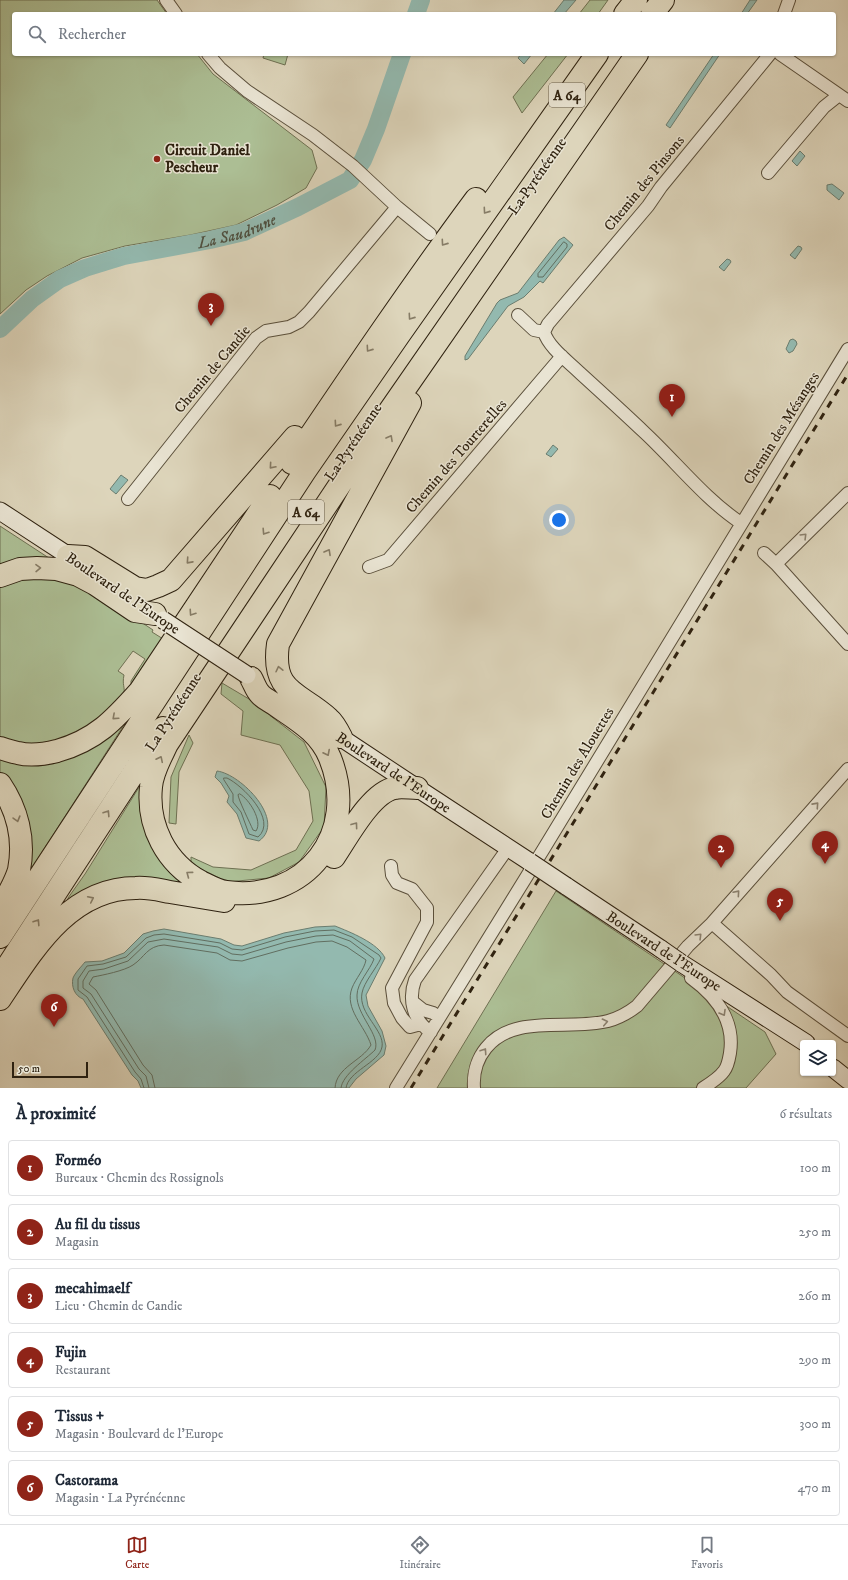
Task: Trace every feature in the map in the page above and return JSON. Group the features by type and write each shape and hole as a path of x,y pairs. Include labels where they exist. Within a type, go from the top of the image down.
{"highway":[{"path":"627,12 636,0"},
{"name":"La Pyrénéenne","path":"0,937 304,471 595,56"},
{"name":"La Pyrénéenne","path":"0,978 221,638 321,488 473,265 623,56"},
{"path":"249,676 260,694 307,727 320,740 329,757 336,777 339,794 338,814 335,830 327,847 307,869 292,881 271,890 252,893 225,892 207,885 191,876 175,862 162,845 154,825 150,805 151,785 157,765 167,744 246,624 475,285 636,56"},
{"path":"0,748 18,754 44,754 74,746 98,733 120,713 144,685 355,368 446,239 526,133 548,121"},
{"path":"341,737 330,720 288,690 281,680 277,668 278,644 407,408 472,302 475,285"},
{"path":"68,556 85,557 135,588 147,590 171,580 284,452 342,377 355,368"},
{"path":"0,576 20,569 56,569 78,575 95,584 135,611 159,617"},
{"path":"0,784 14,810 20,830 21,850 12,888 0,909"},
{"path":"0,999 33,951 52,927 75,908 92,898 113,890 136,888 247,903 283,895 306,884 330,861 368,807 384,792 395,788 417,788"}],"street":[{"path":"166,0 175,12"},
{"path":"785,12 789,0"},
{"path":"210,56 220,68 247,91 312,135 357,170 397,207 430,234"},
{"name":"Chemin des Pinsons","path":"544,332 548,324 648,206 661,186 768,56"},
{"path":"768,173 824,108 843,98 783,56"},
{"name":"Chemin de Candie","path":"128,499 256,338 266,331 289,327 299,322 397,207"},
{"path":"518,315 534,330 544,332 546,339 562,356 646,434 732,518 741,523"},
{"name":"Chemin des Mésanges","path":"741,523 848,349"},
{"name":"Chemin des Tourterelles","path":"369,568 388,560 562,356"},
{"path":"776,564 848,493"},
{"name":"Boulevard de l'Europe","path":"0,510 566,886 678,965 801,1040"},
{"name":"Chemin des Alouettes","path":"396,1088 543,850 741,523"},
{"path":"764,553 776,564 848,644"},
{"path":"474,1088 474,1073 481,1054 496,1038 513,1029 522,1027 595,1024 618,1018 637,1006 688,946 712,923 848,769"},
{"path":"431,1032 420,1024 414,1013 412,996 415,980 508,848"},
{"path":"391,866 392,876 397,883 412,889 427,908 427,922 392,988 394,1003 402,1018 410,1027 420,1024"},
{"path":"712,923 771,975 787,992 848,1036"},
{"path":"678,965 703,987 722,1010 729,1024 732,1042 729,1059 725,1070 713,1082 703,1088"},
{"path":"413,1002 423,1010 433,1013 439,1017"},
{"name":"Boulevard de l'Europe","path":"788,1032 800,1042"},
{"path":"836,1061 848,1068"},
{"path":"836,1070 848,1080"}],"green space":[{"name":"Circuit Daniel Pescheur","path":"0,0 157,0 166,12 12,12 12,56 199,56 213,74 312,150 317,168 306,188 277,205 236,225 190,235 125,246 82,258 47,276 26,290 0,314"},
{"path":"590,0 608,0 599,12 581,12"},
{"path":"264,56 287,56 285,65 263,58"},
{"path":"546,56 566,56 522,113 513,97"},
{"path":"0,526 3,528 52,560 0,569"},
{"path":"32,574 84,584 153,630 152,632 168,642 131,686 131,681 145,659 133,651 118,671 124,675 124,694 100,723 48,747 0,741 0,584"},
{"path":"222,683 249,699 304,742 326,787 324,827 299,862 269,878 227,882 191,864 191,857 213,867 251,870 296,850 313,821 309,791 280,745 241,735 243,711 221,694"},
{"path":"131,714 22,883 0,776 0,754 20,760"},
{"path":"189,735 193,743 179,772 176,824 169,823 171,777"},
{"path":"151,768 142,801 191,889 68,906 68,898 85,874"},
{"path":"556,891 765,1032 776,1054 746,1088 437,1088"}],"water":[{"path":"564,0 576,0 566,12 555,12"},
{"path":"750,0 757,0 748,12 742,12"},
{"path":"520,56 530,56 524,64 518,58"},
{"path":"713,56 719,56 670,128 666,125"},
{"path":"800,151 805,156 797,166 792,161"},
{"path":"832,184 844,193 839,200 827,190 827,185"},
{"path":"564,237 573,245 543,283 540,281 524,297 508,306 468,359 465,360 465,356 497,303 500,300 518,293 559,240"},
{"path":"798,246 802,249 795,259 790,255"},
{"path":"727,259 731,262 724,271 719,267"},
{"path":"793,339 797,344 793,351 789,353 786,349 790,340"},
{"path":"553,445 558,449 551,457 546,454"},
{"path":"121,475 128,480 116,494 110,489"},
{"path":"217,771 238,780 258,800 268,822 266,832 259,841 246,838 237,814 227,802 229,796 221,783 215,777"},
{"path":"335,926 370,943 385,958 366,995 368,1006 382,1031 386,1046 384,1055 356,1079 349,1088 141,1088 138,1081 132,1075 83,999 78,996 73,988 73,978 85,962 102,961 124,953 143,934 153,931 164,929 221,939 234,945 242,946 284,933 315,927"}],"waterway":[{"name":"La Saudrune","path":"417,12 421,0"},
{"name":"La Saudrune","path":"0,329 32,299 60,279 85,268 124,256 244,232 298,207 350,180 363,160 376,129 401,56"}],"railway":[{"path":"411,1088 848,374"}],"place":[{"name":"Circuit Daniel Pescheur","path":"157,159"},
{"name":"mecahimaelf","path":"211,326"},
{"name":"Forméo","path":"672,417"},
{"name":"Fujin","path":"825,864"},
{"name":"Au fil du tissus","path":"721,868"},
{"name":"Tissus +","path":"780,921"},
{"name":"Castorama","path":"54,1027"}]}
